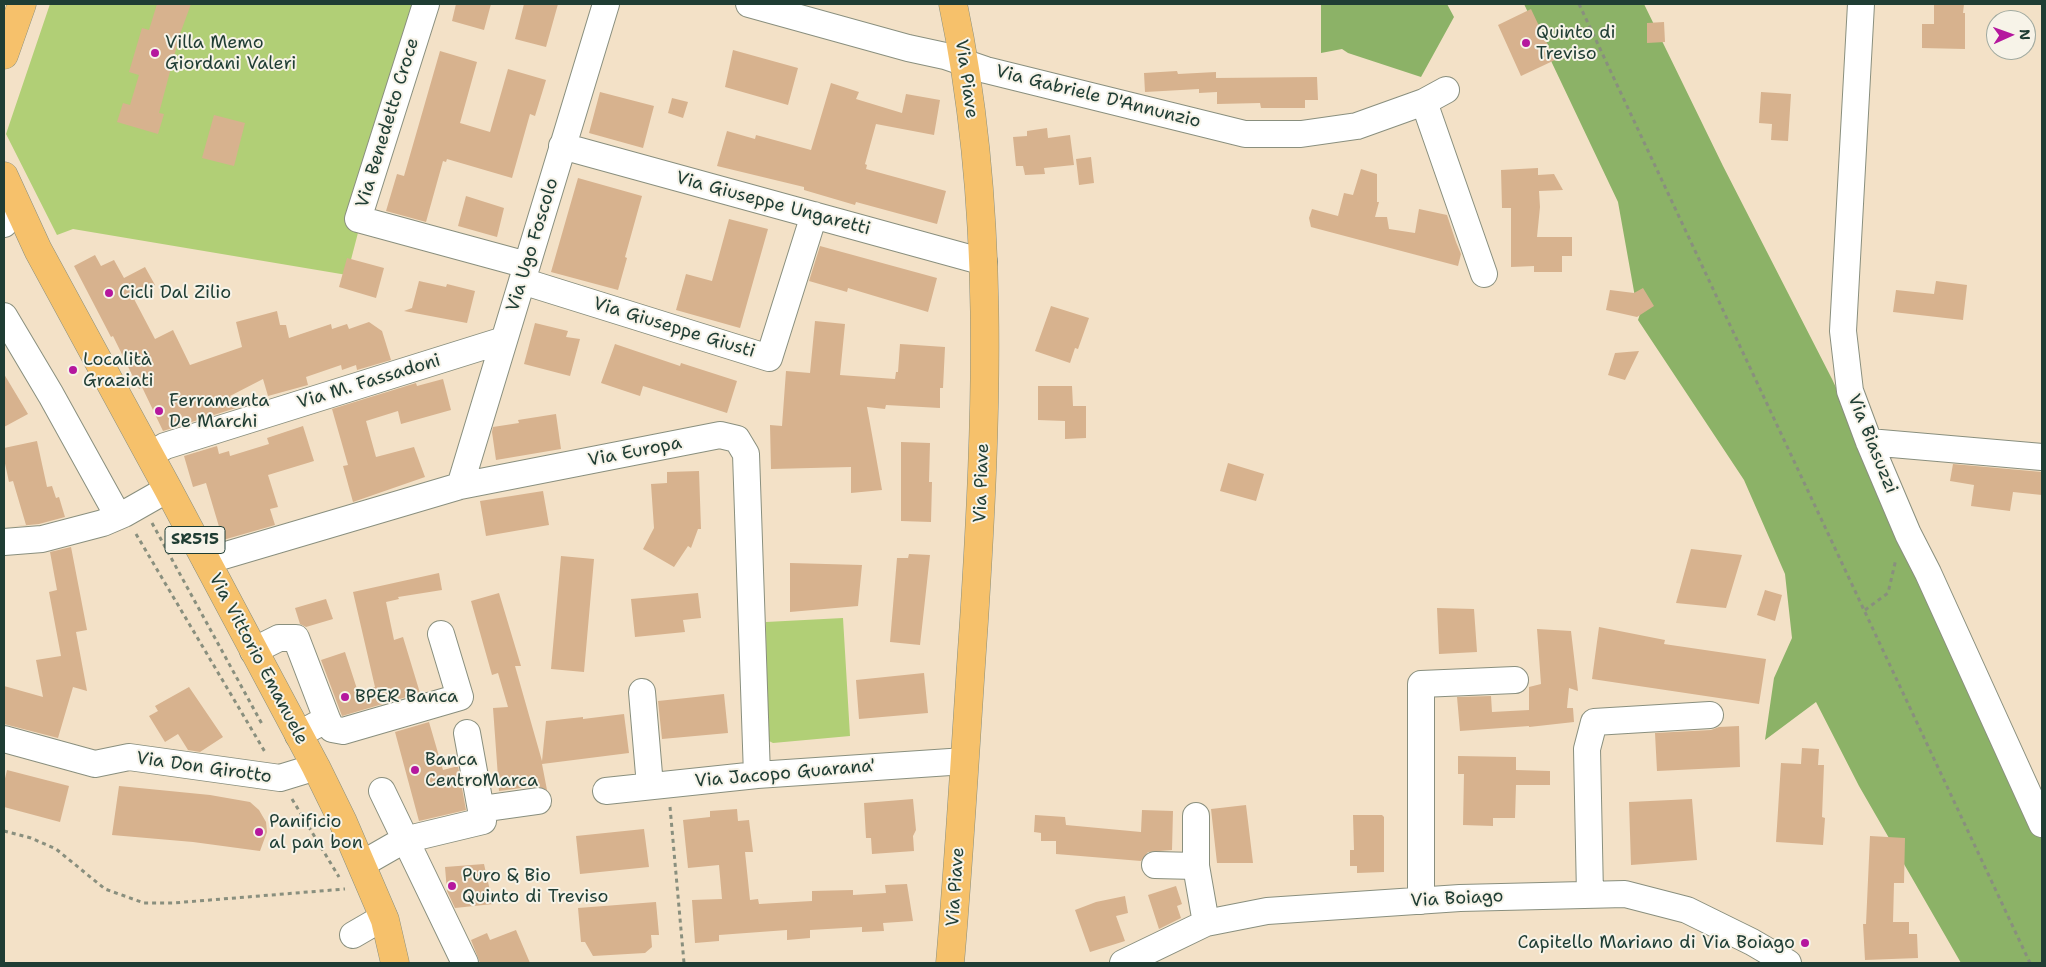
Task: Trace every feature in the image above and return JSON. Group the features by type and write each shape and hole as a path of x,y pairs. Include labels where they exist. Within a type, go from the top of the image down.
{"main road":[{"path":"4,55 22,4"},
{"name":"Via Piave","path":"950,963 981,522 986,389 982,218 966,63 954,4"},
{"name":"Via Vittorio Emanuele","path":"4,176 11,212 150,455 316,767 362,864 384,918 395,963"},
{"name":"Via Vittorio Emanuele","path":"384,918 411,963"}],"street":[{"name":"Via Benedetto Croce","path":"426,4 358,219 524,273"},
{"name":"Via Ugo Foscolo","path":"460,486 606,4"},
{"name":"Via Gabriele D'Annunzio","path":"749,4 986,70 1245,134 1301,134 1357,126 1436,96 1484,274"},
{"name":"Via Biasuzzi","path":"1862,4 1843,331 1850,391 1869,442 1908,534 1964,651 2042,824"},
{"name":"Via Giuseppe Ungaretti","path":"562,146 984,262"},
{"name":"Via Giuseppe Giusti","path":"524,273 769,358 814,215"},
{"path":"4,316 121,515"},
{"name":"Via M. Fassadoni","path":"150,455 165,446 504,340"},
{"name":"Via Europa","path":"206,561 460,486 720,435 737,440 746,454 757,775"},
{"path":"1869,442 2042,457"},
{"path":"4,542 42,540 103,523 168,488"},
{"path":"253,651 278,638 296,638 332,729 343,731 460,697 441,634"},
{"path":"1421,901 1421,684 1515,680"},
{"path":"642,692 659,785"},
{"path":"1590,895 1587,749 1594,722 1710,715"},
{"path":"298,735 327,719"},
{"path":"362,864 404,840 483,820 467,733"},
{"name":"Via Don Girotto","path":"4,739 95,764 129,757 280,778 316,767"},
{"name":"Via Jacopo Guarana'","path":"606,791 757,775 965,761"},
{"path":"382,791 464,963"},
{"path":"481,809 538,801"},
{"path":"1196,816 1196,866 1206,923"},
{"path":"1155,865 1196,866"},
{"name":"Via Boiago","path":"1122,963 1206,923 1267,911 1421,901 1624,894 1687,910 1752,942 1788,963"},
{"path":"353,935 384,918"}],"path":[{"path":"1579,4 2030,963"},
{"path":"121,515 349,896"},
{"path":"150,518 262,724"},
{"path":"1864,610 1888,593 1894,565 1908,534"},
{"path":"659,785 684,963"},
{"path":"4,831 31,838 56,849 105,889 144,903 173,903 345,889"}],"green space":[{"path":"50,4 410,4 417,6 347,275 73,229 57,235 6,134"},
{"path":"1321,4 1447,4 1454,17 1421,77 1348,53 1342,49 1321,53"},
{"path":"1524,4 1644,4 1723,166 1832,379 2042,832 2042,963 1961,963 1859,786 1816,702 1765,740 1774,678 1792,638 1785,574 1744,480 1638,320 1645,299 1635,297 1618,202"},
{"path":"843,618 850,736 773,743 767,740 766,622"}],"building":[{"name":"Villa Memo Giordani Valeri","path":"157,4 191,4 180,34 159,113 164,114 158,134 117,122 123,103 130,105 139,75 129,72 142,28 149,30"},
{"path":"456,4 491,4 484,30 452,21"},
{"path":"524,4 558,4 546,47 515,39"},
{"path":"1934,4 1964,4 1965,49 1922,48 1922,24 1934,24"},
{"name":"Quinto di Treviso","path":"1531,9 1555,60 1521,76 1498,25"},
{"path":"1664,22 1665,42 1647,43 1647,23"},
{"path":"733,50 798,68 788,105 725,87"},
{"path":"440,51 477,62 460,123 490,132 508,69 546,80 535,116 530,114 512,178 447,159 446,162 443,161 426,222 386,211 397,174 404,176"},
{"path":"1177,71 1178,74 1216,72 1216,78 1317,77 1318,100 1305,100 1305,108 1261,108 1260,103 1217,104 1217,92 1199,93 1199,89 1145,92 1144,73"},
{"path":"831,83 859,92 856,99 902,113 906,94 940,100 934,135 876,124 865,164 867,165 866,169 946,191 937,224 856,202 855,205 804,190 804,187 717,166 727,131 755,139 756,135 811,150"},
{"path":"600,92 654,106 643,148 589,133"},
{"path":"1761,92 1791,94 1788,141 1771,140 1772,124 1759,123"},
{"path":"672,98 688,102 683,118 668,113"},
{"path":"214,115 245,123 234,166 202,158"},
{"path":"1047,128 1048,138 1070,135 1074,165 1044,168 1045,174 1025,175 1023,166 1016,166 1013,137 1027,136 1027,131"},
{"path":"1091,157 1094,183 1079,185 1076,159"},
{"path":"1538,168 1538,175 1554,174 1563,190 1539,191 1540,207 1537,237 1572,237 1572,256 1562,256 1562,272 1534,272 1534,266 1511,267 1511,208 1502,208 1501,170"},
{"path":"1361,169 1377,174 1377,202 1379,202 1375,217 1387,217 1389,229 1415,233 1419,209 1447,215 1461,254 1458,266 1311,227 1309,218 1312,209 1338,216 1344,193 1353,195"},
{"path":"578,178 642,196 618,290 551,272"},
{"path":"466,196 504,208 497,237 458,226"},
{"path":"729,219 768,229 740,328 676,310 686,274 712,281"},
{"path":"820,246 937,278 928,312 848,288 847,292 809,281"},
{"path":"95,255 101,266 114,260 124,278 145,267 155,285 133,297 155,339 173,330 190,365 242,347 236,322 277,311 280,325 286,325 289,338 331,324 332,329 347,324 349,329 369,322 382,331 391,360 357,370 356,365 342,370 341,365 306,377 308,385 268,396 263,379 230,396 236,408 163,431 142,387 139,389 113,336 111,337 74,266"},
{"path":"347,258 384,268 376,298 339,287"},
{"path":"419,281 446,287 447,284 475,291 467,323 404,311 412,308"},
{"path":"1936,281 1967,285 1963,320 1893,312 1896,290 1934,294"},
{"path":"1643,288 1654,306 1637,317 1606,310 1610,290 1634,293"},
{"path":"1051,306 1089,318 1078,349 1075,348 1070,363 1035,351"},
{"path":"815,321 845,324 840,375 895,379 896,372 898,372 900,344 945,347 943,388 940,388 940,408 886,405 885,409 867,407 882,490 851,493 851,467 771,469 770,425 782,426 786,371 810,373"},
{"path":"535,323 568,331 566,337 580,339 570,376 524,364"},
{"path":"615,344 680,366 681,363 737,381 727,413 643,386 640,396 601,383"},
{"path":"1639,351 1625,380 1608,375 1615,353"},
{"path":"4,374 28,414 4,427"},
{"path":"443,379 451,410 401,424 398,411 366,421 376,457 414,447 425,477 353,502 343,466 348,465 332,409 416,383 417,386"},
{"path":"1038,386 1072,386 1073,406 1086,406 1086,438 1065,439 1065,421 1038,420"},
{"path":"556,414 561,449 496,460 493,427 519,423 518,420"},
{"path":"303,426 314,461 268,475 278,507 270,509 275,525 223,540 206,483 193,487 184,456 217,446 219,454 229,451 230,456 269,444 267,438"},
{"path":"37,441 47,487 52,486 56,498 59,497 65,517 39,524 9,527 26,525 13,481 9,482 4,459 4,448"},
{"path":"901,442 930,443 929,482 932,482 931,522 901,521"},
{"path":"1228,463 1264,474 1256,501 1220,491"},
{"path":"1953,464 2042,472 2042,495 2013,492 2010,511 1971,506 1974,485 1950,481"},
{"path":"699,471 701,529 698,529 691,548 688,546 674,567 643,549 654,528 651,484 667,483 667,472"},
{"path":"543,491 549,525 486,536 480,501"},
{"path":"71,547 87,630 76,632 87,691 73,687 58,738 4,724 4,686 43,697 36,660 61,656 49,592 57,590 50,552"},
{"path":"1691,549 1742,555 1726,608 1676,603"},
{"path":"909,554 930,555 920,645 890,642 897,558 908,558"},
{"path":"561,556 594,559 584,672 551,669"},
{"path":"790,563 862,565 858,606 790,612"},
{"path":"439,573 442,590 398,597 399,599 386,602 394,640 403,637 420,693 342,716 321,660 345,652 358,692 375,687 353,592"},
{"path":"1765,590 1782,595 1775,621 1757,615"},
{"path":"499,593 521,666 515,666 542,761 546,721 583,717 583,719 624,714 629,753 542,764 547,790 536,786 499,791 493,708 508,707 498,673 492,675 471,601"},
{"path":"698,593 701,618 683,620 685,632 635,637 631,599"},
{"path":"326,599 333,619 306,627 300,624 295,608"},
{"path":"1437,608 1474,609 1477,652 1439,654"},
{"path":"1599,627 1665,640 1664,644 1766,659 1759,704 1592,679"},
{"path":"1537,629 1571,631 1578,691 1569,688 1567,708 1573,708 1574,722 1460,731 1457,697 1491,696 1492,712 1529,710 1529,687 1541,684"},
{"path":"924,673 928,713 859,719 856,680"},
{"path":"189,687 223,737 200,752 188,750 178,734 165,742 149,716 158,711 155,706"},
{"path":"724,694 728,733 662,739 658,701"},
{"path":"429,722 443,770 458,766 466,810 419,821 395,732"},
{"path":"1739,726 1740,767 1657,771 1655,733 1711,730 1719,727"},
{"path":"1802,748 1819,749 1818,765 1824,765 1822,817 1825,818 1823,845 1776,842 1781,763 1801,764"},
{"path":"1458,756 1516,757 1516,770 1550,771 1550,785 1516,785 1515,818 1493,818 1493,826 1463,825 1464,774 1458,774"},
{"path":"7,770 69,786 60,822 4,807 4,783"},
{"path":"119,786 210,795 250,802 259,810 266,822 267,832 260,851 193,842 112,835"},
{"path":"913,799 916,830 913,836 914,851 872,854 871,838 866,838 864,803"},
{"path":"1692,799 1697,860 1631,865 1629,802"},
{"path":"1246,805 1253,863 1217,863 1211,809"},
{"path":"737,809 738,821 749,820 753,852 745,852 750,900 758,899 759,904 812,901 812,891 853,890 853,895 886,893 885,885 907,884 913,921 883,923 884,931 862,932 862,927 810,930 810,938 787,940 787,930 719,935 719,941 695,943 692,900 722,899 719,865 688,868 683,820 710,817 710,811"},
{"path":"1142,810 1173,811 1172,850 1148,852 1141,861 1056,854 1056,841 1041,841 1041,833 1034,832 1035,815 1065,817 1066,825 1141,832"},
{"path":"1353,815 1382,815 1384,817 1384,872 1357,873 1357,866 1350,866 1350,850 1354,850"},
{"path":"644,829 649,867 580,874 576,836"},
{"path":"1870,836 1905,838 1904,883 1894,883 1893,922 1909,922 1909,934 1917,934 1918,958 1865,960 1863,924 1866,924"},
{"path":"484,864 493,904 455,908 447,891 445,867"},
{"path":"1176,886 1182,904 1177,906 1181,918 1159,929 1148,895"},
{"path":"1125,896 1128,913 1116,916 1125,941 1090,952 1075,910 1096,902"},
{"path":"656,902 659,935 651,935 652,947 645,953 593,956 585,942 581,942 578,908"},
{"path":"516,930 530,963 480,963 471,940 487,933 490,940"}],"place":[{"name":"Quinto di Treviso","path":"1526,43"},
{"name":"Villa Memo Giordani Valeri","path":"155,53"},
{"name":"Cicli Dal Zilio","path":"109,293"},
{"name":"Località Graziati","path":"73,370"},
{"name":"Ferramenta De Marchi","path":"159,411"},
{"name":"BPER Banca","path":"345,697"},
{"name":"Banca CentroMarca","path":"415,770"},
{"name":"Panificio al pan bon","path":"259,832"},
{"name":"Puro & Bio Quinto di Treviso","path":"452,886"},
{"name":"Capitello Mariano di Via Boiago","path":"1805,943"}]}
